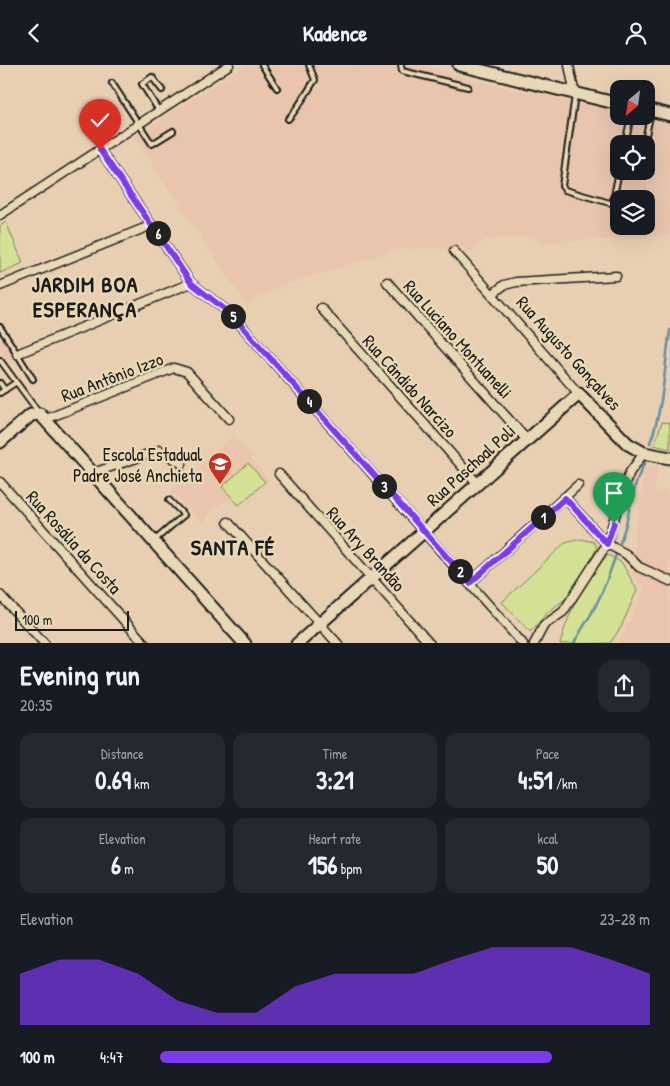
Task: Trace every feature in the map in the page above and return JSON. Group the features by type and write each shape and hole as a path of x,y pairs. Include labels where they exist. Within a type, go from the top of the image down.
{"street":[{"path":"0,215 229,65"},
{"path":"459,65 610,102"},
{"path":"569,65 575,95"},
{"path":"655,111 670,115"},
{"path":"100,150 191,283 231,314 523,643"},
{"path":"0,285 152,225"},
{"name":"Rua Augusto Gonçalves","path":"454,251 579,394 628,444 644,453 670,457"},
{"path":"493,294 504,285 516,281 616,276"},
{"name":"Rua Luciano Montuanelli","path":"387,282 526,439"},
{"path":"17,355 191,283"},
{"name":"Rua Cândido Narcizo","path":"321,308 476,483"},
{"name":"Rua Antônio Izzo","path":"43,416 174,369 187,372 229,419"},
{"name":"Rua Paschoal Poli","path":"298,643 476,483 579,394"},
{"path":"0,442 31,415 43,416 245,643"},
{"path":"93,473 160,450 182,464"},
{"path":"534,643 544,625 563,612 607,544 622,491 630,472 644,453"},
{"name":"Rua Ary Brandão","path":"279,474 430,643"},
{"name":"Rua Rosália da Costa","path":"0,482 146,643"},
{"path":"470,583 578,485"},
{"path":"565,498 607,544 626,554 638,567 670,581"},
{"path":"228,522 338,643"},
{"path":"0,595 46,643"}],"lane":[{"path":"262,65 277,88"},
{"path":"288,119 294,113 315,80 309,65"},
{"path":"401,65 402,71 468,87"},
{"path":"159,111 142,84 152,77 162,90"},
{"path":"112,83 150,142 154,144 173,131"},
{"path":"575,95 562,186 565,190 610,203 617,180"},
{"path":"0,327 33,379"},
{"path":"0,360 15,383 43,416"},
{"path":"0,383 5,390"},
{"path":"0,393 15,383"},
{"path":"154,541 184,515 169,500"}],"shaded area":[{"path":"246,65 421,65 506,88 610,108 610,125 655,125 655,118 670,122 670,235 541,243 532,237 485,240 470,253 462,248 398,249 282,286 246,304 134,137"},
{"path":"0,336 17,360 9,365 0,351"},
{"name":"Escola Estadual Padre José Anchieta","path":"233,436 253,457 250,459 269,480 241,505 230,501 220,504 211,512 204,525 171,491"},
{"path":"658,465 654,489 670,496 670,643 618,643 645,589 632,576 634,536 645,469"}],"green space":[{"path":"6,222 23,263 0,273 0,226"},
{"path":"662,422 670,423 670,449 654,445"},
{"path":"248,463 265,482 239,505 222,487"},
{"path":"581,539 594,542 597,548 572,594 549,611 530,632 502,602 565,543"},
{"path":"608,555 622,563 637,590 621,627 610,643 560,643 578,596"}],"waterway":[{"path":"650,443 661,401 670,330"},
{"path":"574,643 605,585 626,525 635,488 646,461"}],"place":[{"name":"Escola Estadual Padre José Anchieta","path":"220,485"}],"district":[{"name":"JARDIM BOA ESPERANÇA","path":"85,297"},
{"name":"SANTA FÉ","path":"233,547"}],"route":[{"path":"100,150 191,283 231,314 470,583 565,498 607,544 614,523"}]}
